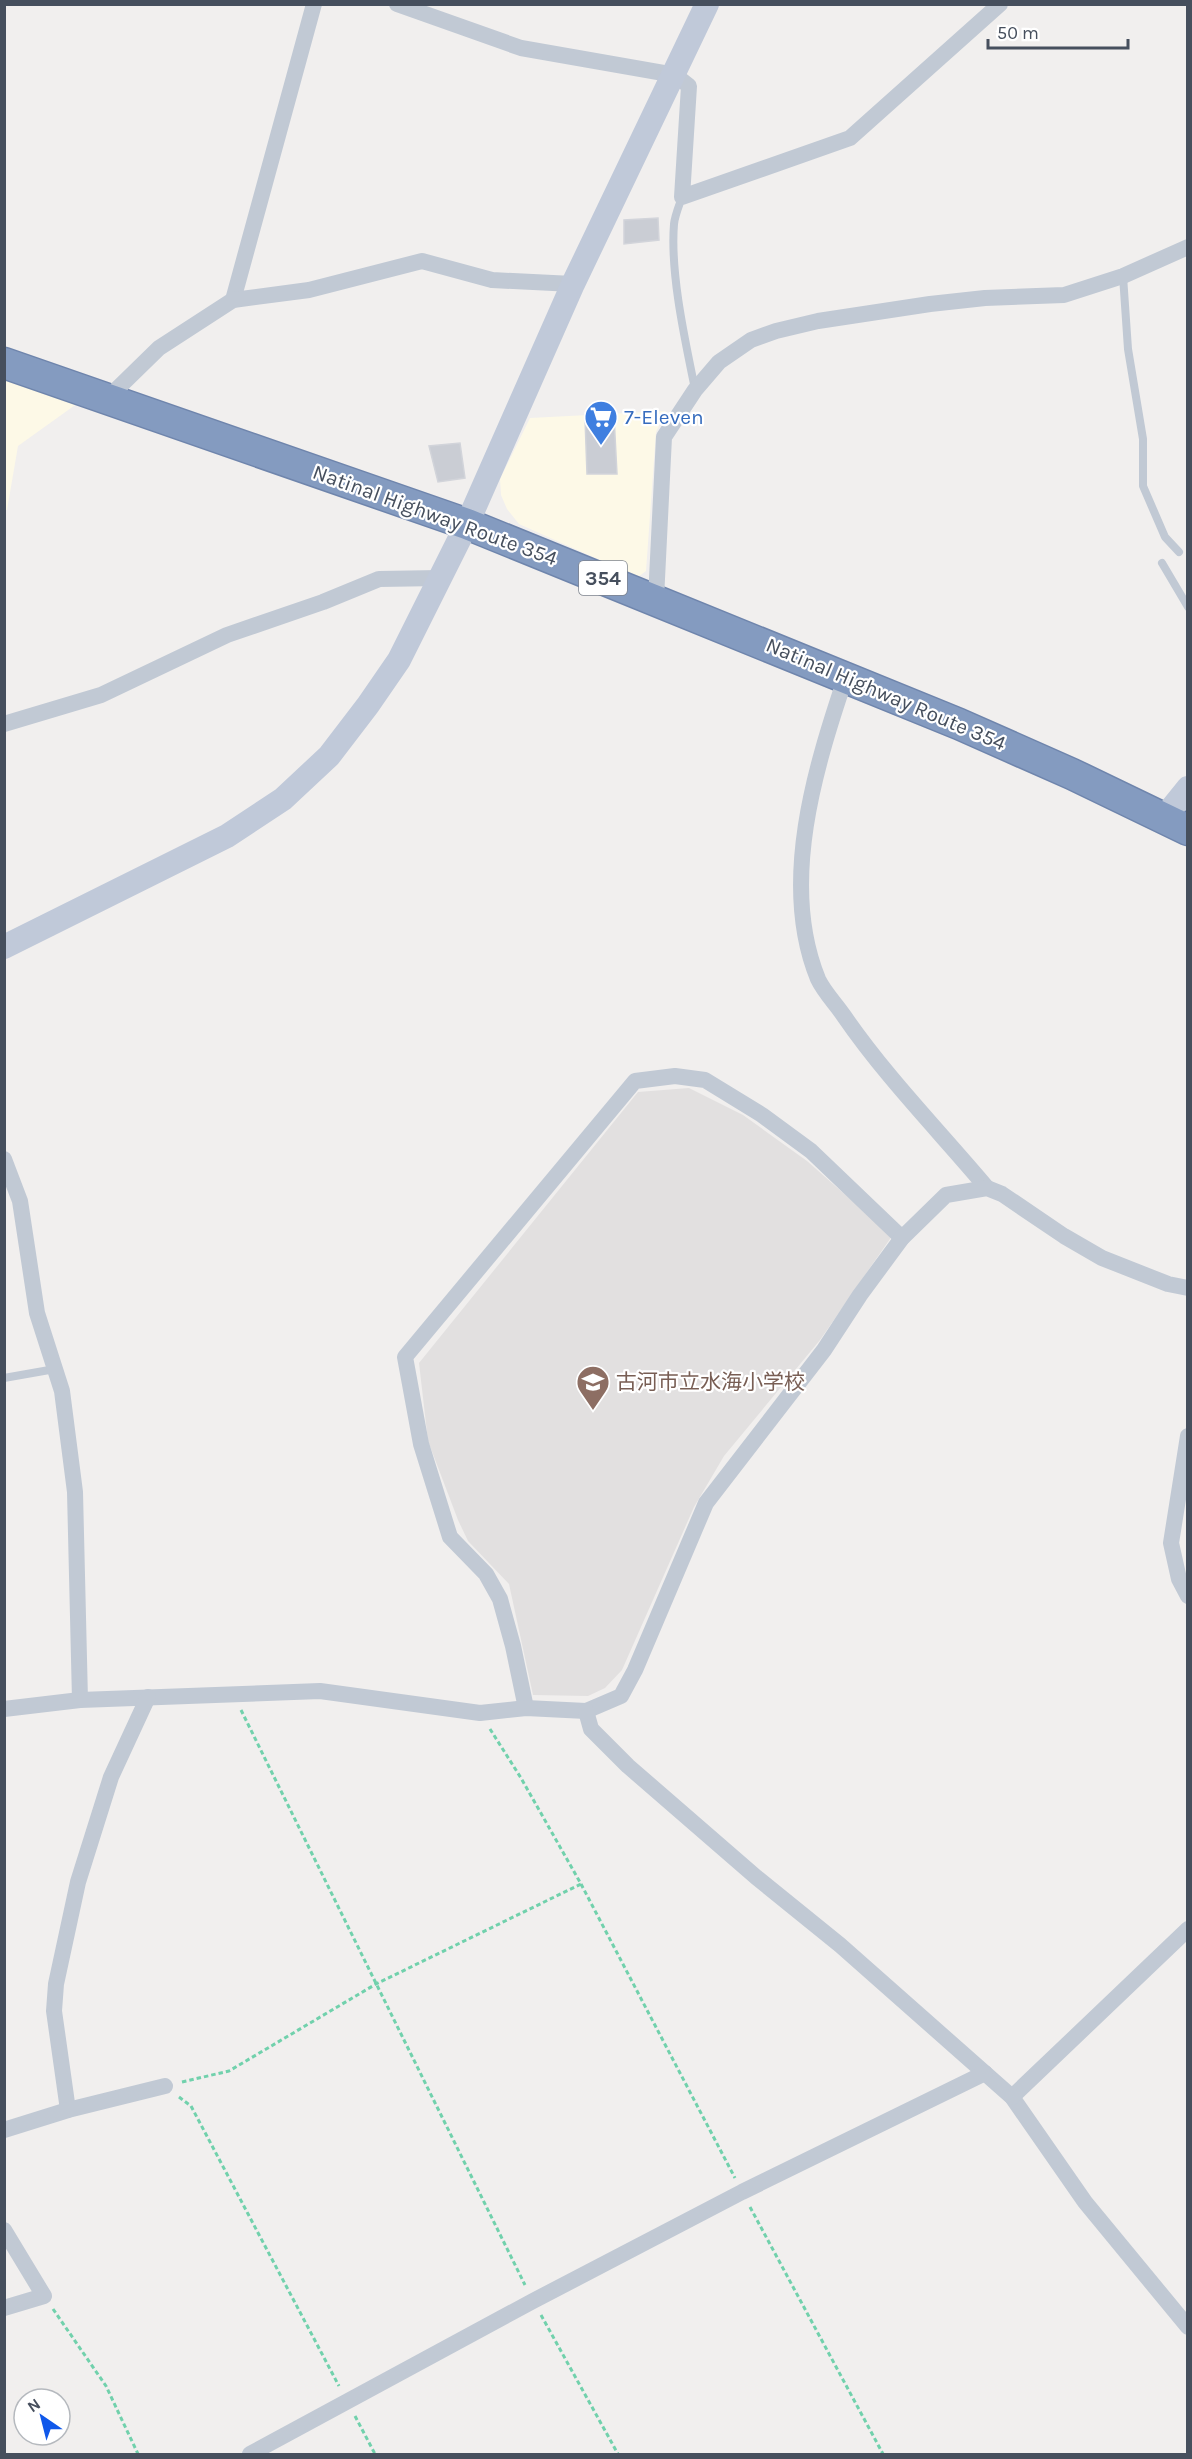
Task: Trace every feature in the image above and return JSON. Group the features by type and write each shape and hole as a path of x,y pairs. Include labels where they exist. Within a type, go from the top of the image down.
{"highway":[{"name":"Natinal Highway Route 354","path":"4,363 467,524 846,676 1072,774 1175,825"}],"street":[{"path":"233,300 314,4"},
{"path":"397,4 521,48 675,75 690,86 682,197 850,138 1000,4"},
{"path":"4,947 217,840 283,799 329,756 368,705 399,660 467,524 573,284 707,4"},
{"path":"656,599 664,437 695,390 719,362 751,340 776,331 818,321 930,304 985,298 1064,295 1123,276 1188,248"},
{"path":"111,401 117,389 159,348 233,300 309,290 422,261 492,280 573,284"},
{"path":"4,724 101,695 227,635 323,602 379,579 440,578"},
{"path":"846,676 824,740 807,809 802,857 803,927 819,980 861,1041 987,1188 1002,1194 1064,1236 1102,1258 1168,1284 1188,1288"},
{"path":"1175,825 1188,788"},
{"path":"526,1708 500,1599 486,1574 450,1537 422,1444 405,1357 635,1081 675,1076 705,1080 762,1115 811,1151 902,1238"},
{"path":"4,1159 20,1201 37,1313 62,1391 75,1492 80,1700"},
{"path":"4,1709 80,1700 148,1696 320,1691 480,1713 526,1708 586,1710 621,1696 636,1670 706,1503 824,1350 860,1295 902,1238 946,1195 987,1188"},
{"path":"1188,1436 1171,1543 1179,1579 1188,1596"},
{"path":"68,2110 54,2011 56,1984 81,1871 111,1778 148,1696"},
{"path":"586,1710 591,1729 628,1766 840,1945 1012,2097 1085,2202 1188,2327"},
{"path":"1012,2097 1188,1929"},
{"path":"250,2454 533,2301 742,2192 985,2073"},
{"path":"4,2130 68,2110 165,2086"},
{"path":"4,2230 44,2295 4,2308"}],"lane":[{"path":"682,197 674,221 674,252 685,340 695,390"},
{"path":"1123,276 1128,349 1143,439 1143,486 1165,537 1179,552"},
{"path":"1162,563 1188,607"},
{"path":"4,1378 55,1370"}],"path":[{"path":"233,1694 533,2301 618,2454"},
{"path":"480,1713 521,1778 581,1884 742,2192 883,2454"},
{"path":"165,2086 229,2071 376,1984 581,1884"},
{"path":"165,2086 191,2106 375,2454"},
{"path":"44,2295 106,2386 138,2454"}],"shaded area":[{"path":"5,377 78,403 18,446 7,510 5,510"},
{"path":"666,411 656,432 646,571 638,577 519,524 507,509 501,495 500,479 530,418"},
{"name":"古河市立水海小学校","path":"689,1088 743,1115 807,1161 892,1236 820,1340 724,1456 694,1507 622,1670 605,1688 588,1696 533,1695 509,1584 468,1541 428,1441 419,1363 638,1092"}],"building":[{"path":"658,218 659,240 624,244 624,220"},
{"name":"7-Eleven","path":"614,416 617,474 587,474 585,418"},
{"path":"460,443 465,478 438,482 429,446"}],"place":[{"name":"7-Eleven","path":"601,446"},
{"name":"古河市立水海小学校","path":"593,1411"}]}
